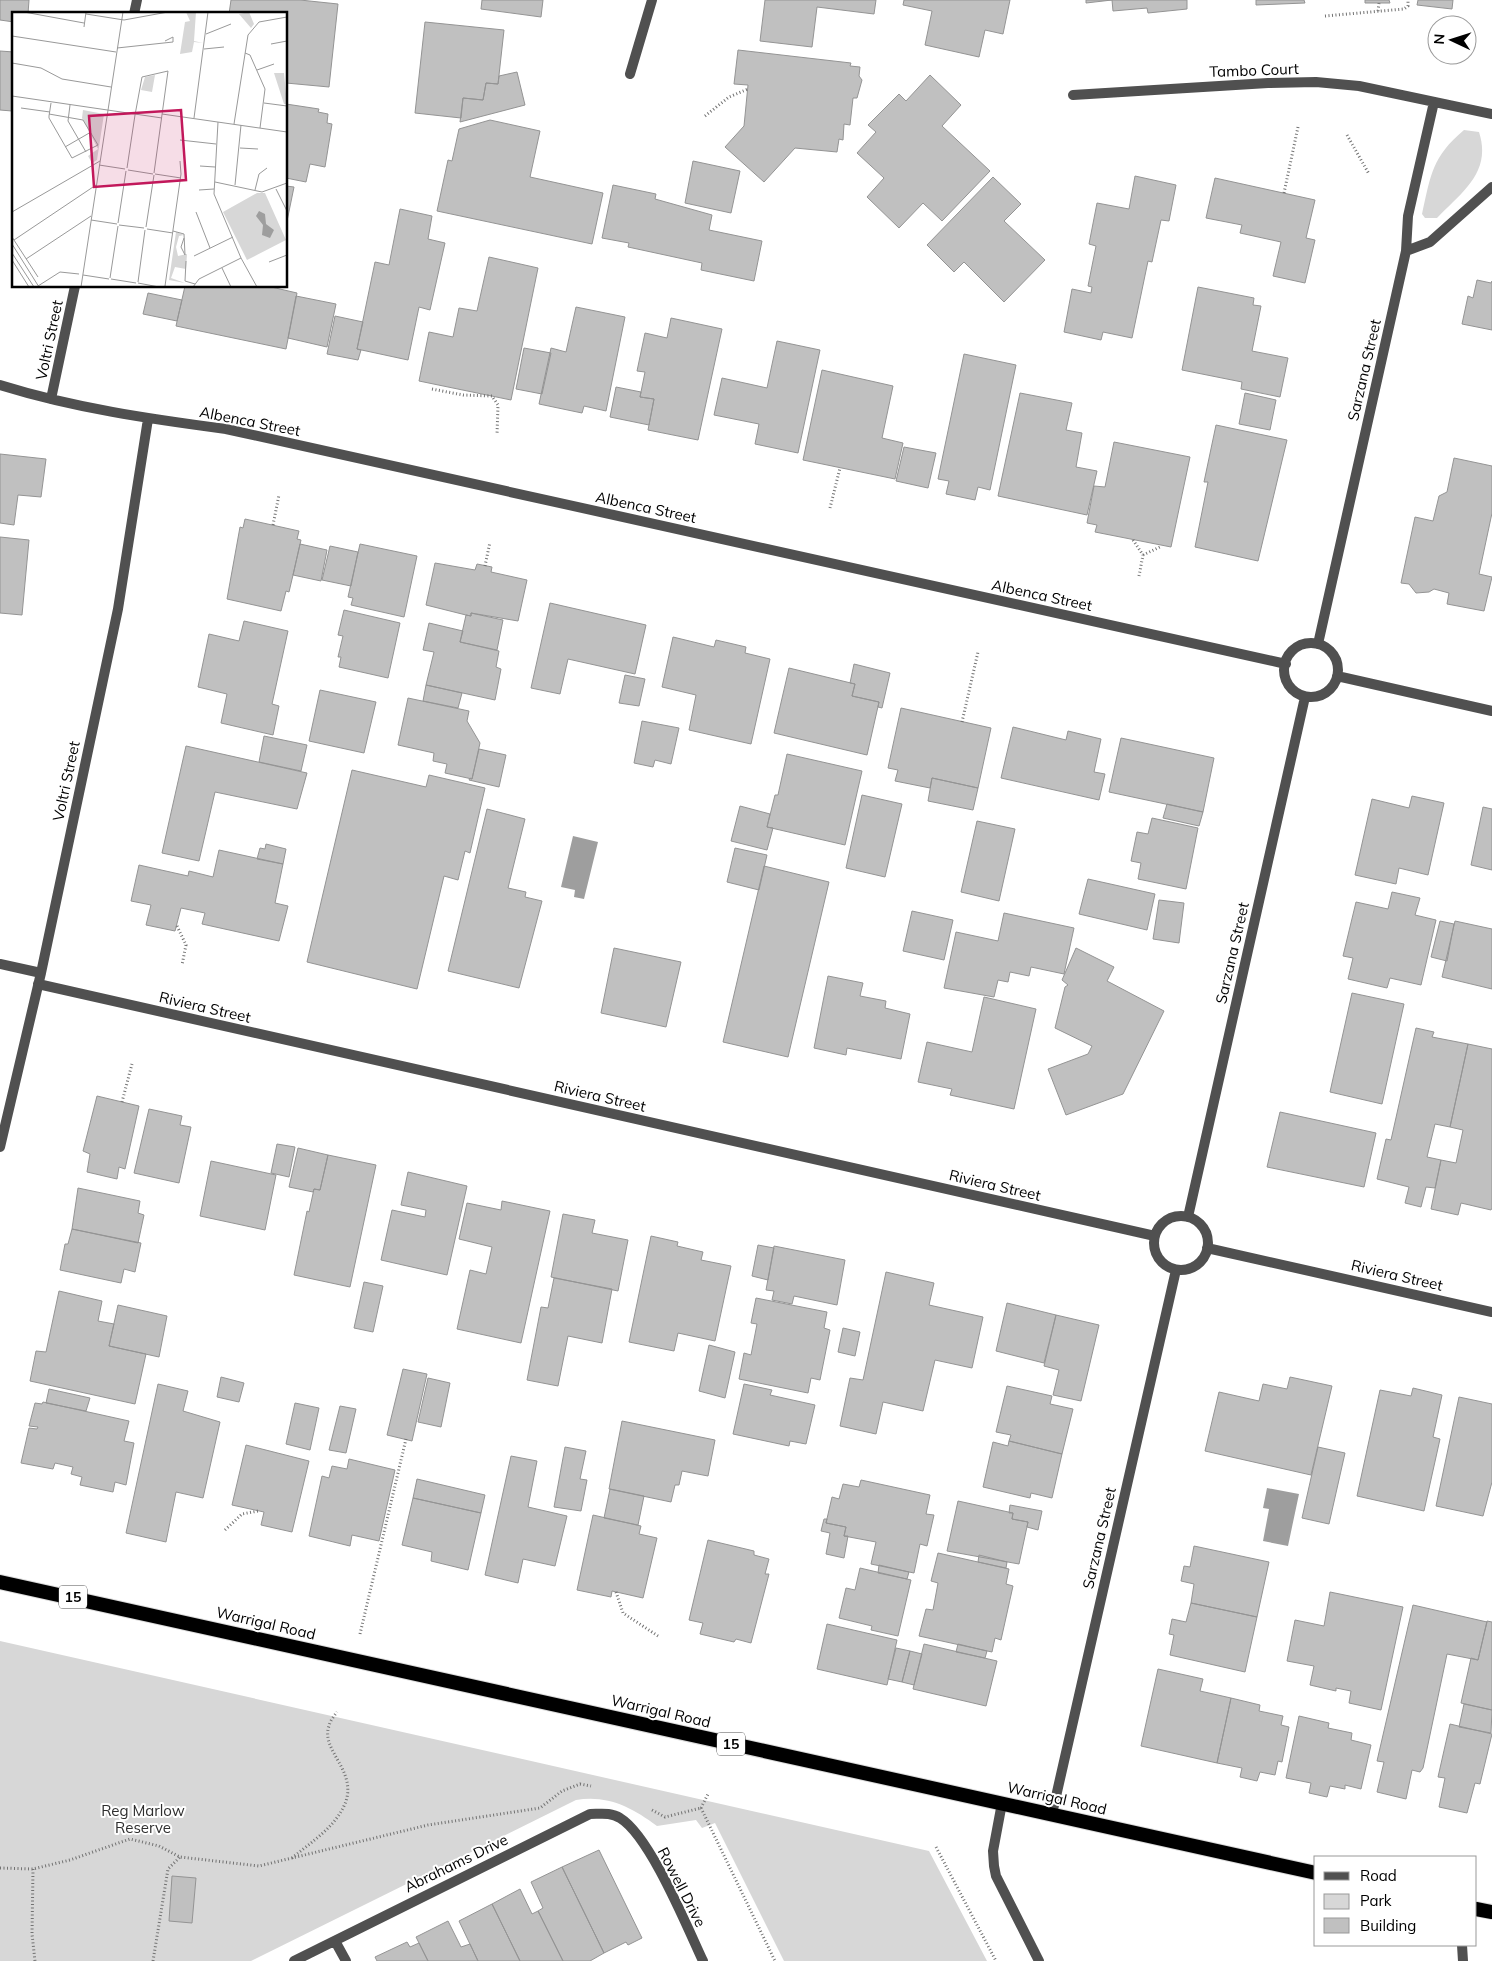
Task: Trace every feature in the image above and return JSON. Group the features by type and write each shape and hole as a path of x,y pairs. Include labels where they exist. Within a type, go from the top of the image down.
{"highway":[{"name":"Warrigal Road","path":"0,1582 1314,1873"},
{"path":"1477,1909 1492,1912"}],"street":[{"path":"630,74 652,0"},
{"name":"Tambo Court","path":"1073,95 1268,83 1316,82 1350,84 1491,114"},
{"name":"Sarzana Street","path":"1318,644 1406,250 1408,216 1434,102"},
{"path":"1406,250 1430,242 1492,187"},
{"name":"Voltri Street","path":"51,399 75,288"},
{"name":"Albenca Street","path":"0,385 51,399 148,419 226,430 1286,664"},
{"name":"Voltri Street","path":"0,1147 41,973 118,609 148,419"},
{"path":"1311,643 1318,644 1332,653 1338,668 1337,676 1326,693 1319,696 1306,697 1298,694 1289,684 1284,671 1286,664 1292,651 1297,647 1311,643"},
{"path":"1337,676 1492,710"},
{"name":"Sarzana Street","path":"1188,1217 1306,697"},
{"path":"0,964 41,973"},
{"name":"Riviera Street","path":"38,984 1155,1236"},
{"path":"1188,1217 1195,1220 1206,1232 1207,1248 1202,1260 1196,1265 1176,1270 1158,1258 1154,1243 1155,1236 1158,1229 1172,1218 1188,1217"},
{"name":"Riviera Street","path":"1207,1248 1492,1312"},
{"name":"Sarzana Street","path":"1052,1814 1176,1270"},
{"path":"959,1793 1002,1803 993,1851 996,1876 1039,1961"},
{"name":"Abrahams Drive","path":"294,1961 590,1814 606,1813 618,1816 633,1828"},
{"name":"Rowell Drive","path":"633,1828 664,1880 703,1961"},
{"path":"335,1941 346,1961"},
{"path":"1462,1946 1462,1961"}],"path":[{"path":"1325,16 1404,9 1408,6 1408,0"},
{"path":"1378,11 1379,2"},
{"path":"705,116 729,97 748,89"},
{"path":"1284,193 1298,127"},
{"path":"1347,135 1369,174"},
{"path":"432,389 463,395 492,396 498,405 497,434"},
{"path":"830,508 840,468"},
{"path":"273,525 279,495"},
{"path":"1133,540 1143,555 1139,576"},
{"path":"484,566 490,542"},
{"path":"1143,555 1162,546"},
{"path":"962,722 978,652"},
{"path":"177,926 186,945 182,965"},
{"path":"122,1102 132,1064"},
{"path":"354,1659 406,1439"},
{"path":"225,1530 242,1514 258,1511"},
{"path":"616,1592 623,1613 658,1636"},
{"path":"292,1858 325,1832 344,1806 348,1788 342,1766 330,1748 328,1726 337,1712"},
{"path":"0,1868 33,1869 70,1860 130,1839 160,1846 180,1857 259,1866 428,1825 540,1808 562,1791 580,1784 597,1788"},
{"path":"650,1809 665,1817 701,1808 708,1794"},
{"path":"701,1808 775,1961"},
{"path":"936,1847 996,1961"},
{"path":"153,1961 168,1869 180,1857"},
{"path":"33,1869 32,1934 36,1961"}],"green space":[{"path":"1464,130 1479,132 1482,146 1478,170 1465,190 1437,218 1425,218 1422,214 1434,167 1445,149"},
{"name":"Reg Marlow Reserve","path":"0,1641 929,1851 987,1961 784,1961 715,1823 702,1828 696,1820 657,1826 638,1813 619,1804 598,1799 588,1799 576,1800 251,1961 0,1961"}],"shaded area":[{"path":"573,836 598,842 584,899 574,897 575,890 561,887"},
{"path":"1267,1488 1299,1494 1288,1546 1263,1541 1269,1509 1263,1508"}],"building":[{"path":"0,0 29,0 28,12 12,12 12,22 0,20"},
{"path":"231,0 300,0 338,4 329,87 288,83 288,12 229,12"},
{"path":"482,0 543,0 541,17 481,9"},
{"path":"765,0 876,0 874,14 817,7 812,47 760,41"},
{"path":"904,0 1010,0 1003,34 985,30 979,57 925,45 932,11 903,5"},
{"path":"1086,0 1112,0 1086,3"},
{"path":"1112,0 1187,0 1187,9 1148,13 1147,8 1113,11"},
{"path":"1256,0 1304,0 1305,3 1256,5"},
{"path":"1365,0 1389,0 1390,3 1365,3"},
{"path":"1418,0 1453,0 1452,9 1417,5"},
{"path":"425,22 504,30 498,84 486,83 483,100 463,98 461,118 415,113"},
{"path":"738,50 851,63 850,66 860,67 859,76 862,80 857,98 853,98 850,125 844,124 843,140 839,139 837,152 795,148 764,182 725,147 744,126 748,85 734,84"},
{"path":"0,51 12,52 12,111 0,110"},
{"path":"517,72 525,105 460,122 463,98 483,100 486,83 498,84 499,76"},
{"path":"930,75 961,105 942,126 990,171 942,221 923,203 899,228 867,197 884,178 857,153 876,132 868,125 899,94 906,101"},
{"path":"288,104 319,109 318,112 328,114 327,123 332,124 325,167 310,164 306,182 288,178"},
{"path":"490,120 540,131 530,177 603,193 592,244 437,211 448,160 452,161 459,129"},
{"path":"693,161 740,171 731,213 685,203"},
{"path":"1135,176 1176,185 1169,221 1161,220 1152,262 1148,261 1132,338 1103,332 1101,340 1064,332 1072,289 1091,293 1092,287 1088,286 1096,246 1089,244 1097,203 1129,209"},
{"path":"993,177 1021,204 1004,221 1045,260 1004,302 964,262 954,272 927,245"},
{"path":"1215,178 1315,200 1306,238 1315,240 1305,283 1273,276 1281,242 1240,233 1242,225 1206,218"},
{"path":"613,185 656,194 655,199 712,215 709,230 762,241 754,281 701,270 702,263 628,247 629,243 602,238"},
{"path":"288,186 294,187 288,216"},
{"path":"400,209 432,216 428,239 445,243 430,310 419,307 408,360 357,349 375,262 389,265"},
{"path":"489,257 538,268 511,400 419,381 429,332 453,337 459,308 477,311"},
{"path":"1477,280 1491,283 1492,281 1492,330 1462,324 1468,296 1473,298"},
{"path":"1198,287 1254,298 1253,305 1261,306 1252,351 1288,358 1280,397 1241,389 1242,382 1182,370"},
{"path":"185,288 276,288 297,293 286,349 176,326"},
{"path":"148,293 182,300 177,321 143,314"},
{"path":"296,296 336,304 327,347 288,338"},
{"path":"576,307 625,317 606,411 584,406 582,413 539,404 551,348 566,352"},
{"path":"335,316 363,322 357,349 361,350 358,360 327,354"},
{"path":"671,318 722,329 698,440 648,430 654,399 640,397 645,372 637,371 645,333 667,338"},
{"path":"777,341 820,350 798,453 755,444 759,424 714,415 722,378 767,388"},
{"path":"524,348 551,353 542,394 516,389"},
{"path":"964,354 1016,365 990,490 978,487 975,500 946,494 949,481 938,479"},
{"path":"822,370 893,386 882,438 903,443 895,479 803,460"},
{"path":"616,387 641,392 640,397 654,399 649,425 610,417"},
{"path":"1020,393 1072,403 1066,430 1082,433 1076,467 1097,471 1087,515 998,496"},
{"path":"1245,393 1276,400 1270,430 1239,424"},
{"path":"1216,425 1287,440 1258,561 1195,547 1208,482 1204,482"},
{"path":"1114,442 1190,457 1171,547 1095,532 1097,525 1087,523 1094,486 1105,487"},
{"path":"904,447 936,453 928,488 896,481"},
{"path":"0,454 46,459 41,497 18,495 14,525 0,523"},
{"path":"1454,458 1492,466 1492,513 1479,574 1492,577 1484,611 1447,604 1449,593 1434,589 1429,592 1416,593 1409,584 1401,583 1415,517 1433,521 1439,496 1447,492"},
{"path":"245,519 299,531 297,539 301,540 289,592 286,591 281,611 227,599 240,527 243,528"},
{"path":"0,537 29,540 22,615 0,613"},
{"path":"300,544 327,550 321,581 293,575"},
{"path":"360,544 417,556 404,617 351,605 353,598 348,597"},
{"path":"330,546 358,552 351,586 322,580"},
{"path":"435,563 475,570 477,564 492,567 491,572 527,580 518,621 471,613 471,616 426,605"},
{"path":"550,603 646,625 635,674 568,659 560,694 531,688"},
{"path":"344,610 400,623 388,678 339,667 341,657 338,657 343,636 338,635"},
{"path":"471,613 503,620 497,650 460,642 466,615 471,616"},
{"path":"244,621 288,631 272,704 279,706 273,735 221,723 227,694 198,687 209,634 239,641"},
{"path":"429,623 463,631 460,642 499,651 496,667 501,669 495,700 426,685 434,652 423,650"},
{"path":"673,637 714,647 716,640 746,647 745,653 770,659 751,744 689,730 696,695 662,687"},
{"path":"854,664 890,673 882,708 878,707 879,702 852,696 855,684 850,683"},
{"path":"789,668 855,684 852,696 879,702 867,755 774,733"},
{"path":"625,675 645,679 639,706 619,703"},
{"path":"426,685 462,693 458,708 423,701"},
{"path":"320,690 376,702 364,753 309,741"},
{"path":"408,698 469,711 467,721 480,743 472,779 445,773 447,764 433,761 434,753 398,745"},
{"path":"901,708 991,728 978,788 932,778 930,788 895,781 898,770 888,768"},
{"path":"642,721 679,728 671,764 655,760 653,767 634,763"},
{"path":"1013,727 1066,740 1068,731 1101,739 1094,772 1105,774 1099,800 1001,778"},
{"path":"264,736 307,745 301,771 259,762"},
{"path":"1121,738 1214,758 1203,812 1109,792"},
{"path":"186,746 307,773 297,809 215,792 199,861 162,853"},
{"path":"479,749 506,755 499,787 469,780 470,778 472,779"},
{"path":"787,754 862,771 845,845 767,827 775,795 778,795"},
{"path":"352,770 426,787 429,775 485,788 470,853 465,851 458,880 444,876 417,989 307,962"},
{"path":"932,778 978,788 973,810 928,801"},
{"path":"862,795 902,804 885,877 846,868"},
{"path":"1412,796 1444,803 1428,875 1399,868 1396,884 1355,875 1372,799 1409,808"},
{"path":"1167,804 1203,812 1199,826 1163,818"},
{"path":"740,806 770,814 767,827 773,828 767,850 731,841"},
{"path":"1483,807 1492,809 1492,870 1471,865"},
{"path":"487,809 525,819 508,888 526,892 525,897 542,901 519,988 448,971"},
{"path":"1152,818 1198,828 1186,889 1138,879 1141,863 1131,861 1137,832 1148,834"},
{"path":"977,821 1015,829 999,901 961,892"},
{"path":"266,844 286,849 283,864 257,859 260,848 265,849"},
{"path":"735,848 767,855 759,890 727,882"},
{"path":"219,850 283,864 275,903 288,906 279,941 202,924 205,913 181,908 175,931 146,925 151,905 131,901 139,865 188,876 189,871 213,877"},
{"path":"764,866 829,882 788,1057 723,1042"},
{"path":"1088,879 1155,894 1147,930 1079,914"},
{"path":"1392,892 1420,898 1415,915 1436,920 1421,985 1390,978 1387,988 1348,979 1353,958 1343,956 1356,902 1388,909"},
{"path":"1159,900 1184,903 1179,943 1153,939"},
{"path":"912,911 953,920 944,960 903,951"},
{"path":"1004,913 1074,928 1064,974 1031,967 1029,976 1010,972 1008,982 998,980 994,997 944,988 956,932 998,941"},
{"path":"1440,921 1454,924 1447,961 1431,957"},
{"path":"1455,921 1492,929 1492,989 1442,977"},
{"path":"614,948 681,962 666,1027 601,1013"},
{"path":"1076,948 1114,967 1107,981 1164,1011 1123,1094 1066,1115 1048,1069 1088,1054 1092,1046 1055,1028 1065,987 1068,985 1062,980"},
{"path":"828,976 863,983 860,996 886,1001 885,1008 910,1014 901,1059 847,1048 846,1055 814,1048"},
{"path":"1352,993 1404,1004 1382,1104 1330,1092"},
{"path":"984,997 1036,1009 1014,1109 950,1095 952,1089 918,1082 927,1042 972,1052"},
{"path":"1416,1028 1434,1032 1432,1037 1468,1044 1450,1127 1435,1124 1427,1157 1441,1160 1435,1188 1426,1187 1421,1207 1405,1203 1409,1187 1377,1179 1386,1139 1391,1140"},
{"path":"1468,1044 1492,1049 1492,1208 1491,1210 1461,1203 1458,1215 1431,1209 1441,1160 1456,1163 1463,1130 1450,1127"},
{"path":"97,1096 139,1106 125,1169 119,1167 117,1179 87,1172 90,1154 83,1151"},
{"path":"149,1109 182,1116 180,1125 191,1127 179,1183 134,1173"},
{"path":"1280,1112 1376,1133 1364,1187 1267,1167"},
{"path":"277,1144 295,1147 289,1177 271,1173"},
{"path":"298,1148 328,1155 320,1190 314,1189 313,1192 289,1187"},
{"path":"328,1155 376,1165 350,1287 294,1275 307,1211 309,1212 314,1189 320,1190"},
{"path":"211,1161 276,1175 265,1230 200,1216"},
{"path":"408,1172 467,1186 447,1275 381,1260 392,1210 425,1217 426,1210 401,1205"},
{"path":"78,1188 140,1201 138,1213 144,1215 138,1243 72,1229"},
{"path":"502,1201 550,1211 521,1343 457,1329 470,1270 486,1274 492,1247 459,1239 467,1203 501,1210"},
{"path":"563,1214 595,1220 592,1233 628,1240 618,1291 551,1277"},
{"path":"72,1229 141,1243 135,1272 124,1269 121,1283 60,1270 65,1244 68,1244"},
{"path":"651,1236 678,1242 677,1246 703,1252 701,1260 731,1266 715,1341 678,1333 674,1351 629,1342"},
{"path":"758,1245 774,1248 768,1280 752,1276"},
{"path":"774,1246 845,1260 837,1305 794,1296 792,1304 772,1300 774,1291 766,1290"},
{"path":"886,1272 934,1283 929,1305 983,1317 972,1368 935,1360 923,1411 883,1402 876,1434 840,1426 850,1378 863,1380"},
{"path":"554,1278 612,1289 602,1343 568,1336 558,1386 527,1380 541,1307 548,1308"},
{"path":"364,1282 383,1286 373,1332 354,1328"},
{"path":"59,1291 102,1301 98,1321 114,1324 109,1346 146,1354 135,1404 30,1381 36,1351 46,1352"},
{"path":"756,1298 827,1312 824,1328 830,1330 820,1380 811,1378 808,1393 739,1379 744,1353 751,1355 757,1324 751,1323"},
{"path":"1007,1303 1056,1315 1044,1363 996,1351"},
{"path":"118,1305 167,1316 159,1357 109,1346"},
{"path":"1056,1315 1099,1325 1081,1401 1053,1395 1059,1370 1044,1366"},
{"path":"843,1328 860,1332 855,1356 838,1352"},
{"path":"709,1345 735,1352 725,1398 699,1391"},
{"path":"403,1369 427,1374 412,1441 387,1435"},
{"path":"221,1377 244,1383 239,1402 217,1397"},
{"path":"1290,1377 1332,1386 1311,1475 1205,1451 1219,1392 1259,1401 1263,1384 1287,1389"},
{"path":"428,1378 450,1383 441,1427 418,1422"},
{"path":"158,1384 188,1391 183,1411 220,1422 203,1498 176,1492 166,1542 126,1533"},
{"path":"744,1384 772,1390 770,1395 815,1405 806,1444 790,1441 789,1446 733,1434"},
{"path":"1007,1386 1052,1396 1050,1404 1073,1409 1062,1454 1009,1441 1011,1435 996,1432"},
{"path":"1413,1388 1442,1395 1433,1437 1440,1439 1424,1511 1357,1496 1380,1390 1411,1396"},
{"path":"49,1389 90,1398 86,1411 46,1403"},
{"path":"1459,1397 1492,1404 1492,1482 1483,1516 1436,1506"},
{"path":"43,1402 129,1421 124,1441 134,1443 126,1485 115,1482 113,1492 80,1485 82,1477 71,1474 73,1467 55,1463 53,1469 21,1463 29,1428 37,1429 38,1427 29,1426 35,1403 42,1404"},
{"path":"295,1403 319,1408 310,1450 286,1444"},
{"path":"340,1406 356,1409 346,1453 329,1450"},
{"path":"622,1421 715,1440 708,1476 682,1471 679,1485 675,1485 671,1502 609,1489"},
{"path":"1009,1441 1062,1454 1052,1498 1031,1493 1030,1498 983,1487 993,1442 1008,1446"},
{"path":"246,1445 309,1461 292,1532 261,1525 264,1512 232,1505"},
{"path":"565,1447 586,1451 580,1479 587,1480 581,1511 554,1507"},
{"path":"1318,1447 1345,1453 1329,1524 1302,1518"},
{"path":"511,1456 537,1461 528,1507 567,1516 555,1566 523,1559 518,1583 485,1575"},
{"path":"349,1459 395,1470 379,1541 352,1535 350,1546 309,1536 322,1476 329,1478 332,1466 347,1469"},
{"path":"417,1479 485,1495 481,1513 413,1498"},
{"path":"861,1480 930,1495 926,1514 934,1515 927,1546 920,1544 914,1573 871,1564 876,1542 844,1536 846,1527 826,1523 832,1497 839,1499 843,1484 859,1487"},
{"path":"610,1489 644,1496 638,1525 604,1518"},
{"path":"413,1498 481,1513 468,1570 431,1561 432,1552 402,1545"},
{"path":"958,1501 1013,1513 1012,1519 1028,1522 1019,1564 947,1551"},
{"path":"1010,1505 1042,1511 1038,1530 1027,1527 1028,1522 1012,1519 1013,1513 1009,1513"},
{"path":"593,1515 641,1526 639,1534 657,1538 643,1598 612,1591 611,1597 577,1590"},
{"path":"824,1519 827,1519 826,1523 846,1527 844,1536 848,1536 844,1558 826,1554 830,1533 821,1531"},
{"path":"708,1540 754,1551 754,1555 769,1559 765,1574 769,1574 751,1643 736,1639 734,1642 700,1634 703,1623 689,1620"},
{"path":"1194,1546 1269,1562 1257,1617 1191,1603 1194,1584 1181,1581 1184,1566 1190,1567"},
{"path":"938,1553 1009,1569 1006,1584 1013,1586 1001,1640 995,1638 992,1652 919,1636 926,1609 933,1610 938,1583 931,1581"},
{"path":"979,1555 1007,1562 1006,1568 978,1562"},
{"path":"879,1565 909,1572 907,1579 878,1573"},
{"path":"860,1568 911,1580 898,1636 871,1630 872,1626 839,1618 846,1588 855,1590"},
{"path":"1330,1592 1403,1607 1381,1710 1349,1703 1351,1691 1336,1688 1336,1691 1310,1685 1314,1666 1287,1661 1295,1620 1324,1626"},
{"path":"1191,1603 1257,1617 1245,1672 1170,1655 1174,1635 1169,1634 1172,1619 1186,1622"},
{"path":"1413,1605 1487,1622 1478,1660 1447,1654 1423,1768 1420,1772 1412,1770 1406,1799 1377,1792 1384,1762 1377,1761"},
{"path":"1487,1621 1492,1622 1492,1710 1461,1703 1471,1658 1478,1660"},
{"path":"827,1624 897,1640 887,1685 817,1669"},
{"path":"924,1644 997,1661 986,1706 913,1689"},
{"path":"958,1644 987,1651 985,1658 956,1652"},
{"path":"896,1648 910,1651 902,1682 888,1679"},
{"path":"910,1651 922,1654 914,1685 902,1682"},
{"path":"1158,1669 1203,1679 1200,1691 1231,1698 1217,1763 1141,1746"},
{"path":"1231,1698 1260,1705 1259,1711 1283,1716 1281,1725 1289,1727 1282,1762 1278,1761 1275,1775 1260,1772 1257,1781 1240,1777 1242,1768 1217,1763"},
{"path":"1464,1704 1492,1710 1491,1733 1459,1727"},
{"path":"1299,1716 1329,1723 1328,1728 1352,1733 1351,1740 1371,1745 1361,1789 1345,1785 1345,1789 1330,1786 1327,1797 1309,1793 1311,1783 1286,1778"},
{"path":"1450,1724 1492,1734 1480,1784 1475,1783 1467,1813 1439,1807 1445,1778 1438,1777"},
{"path":"599,1850 642,1938 628,1945 626,1942 604,1953 562,1867"},
{"path":"562,1867 604,1953 590,1961 563,1961 538,1911 543,1908 531,1882"},
{"path":"172,1876 196,1878 192,1923 169,1921"},
{"path":"520,1889 532,1914 538,1911 563,1961 520,1961 492,1904"},
{"path":"492,1904 520,1961 478,1961 459,1921"},
{"path":"448,1921 461,1947 470,1944 478,1961 428,1961 416,1937"},
{"path":"407,1942 410,1947 419,1943 428,1961 377,1961 375,1957"}]}
